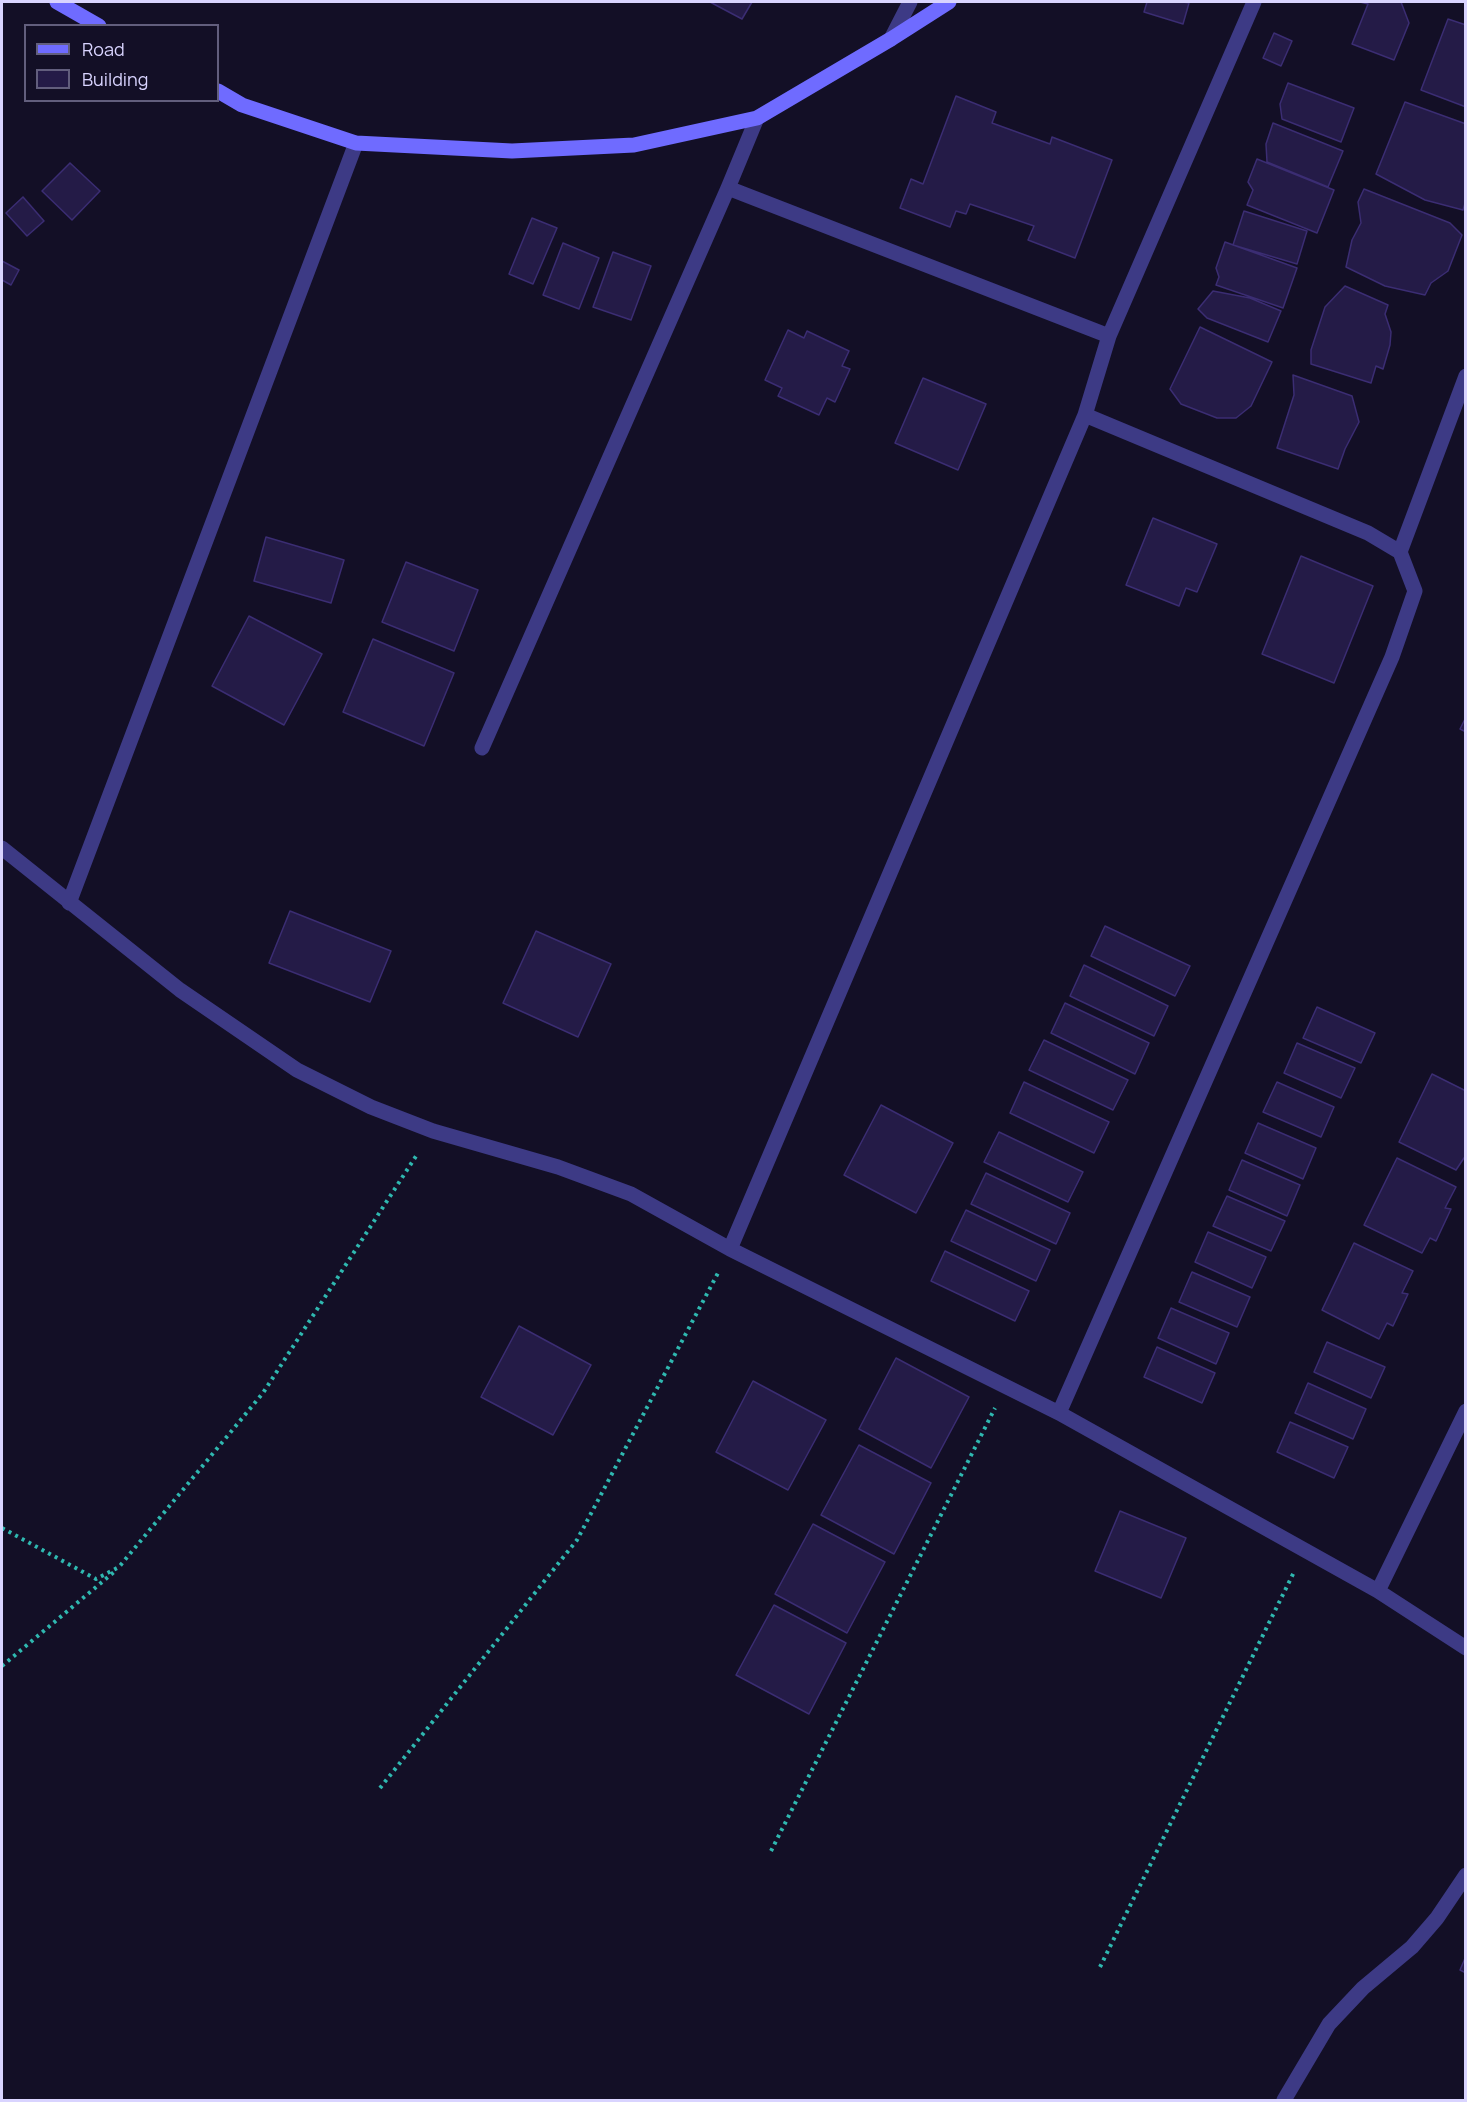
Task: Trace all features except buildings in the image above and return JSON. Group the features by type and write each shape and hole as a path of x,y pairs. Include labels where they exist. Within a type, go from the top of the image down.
{"street":[{"path":"57,2 96,24"},
{"path":"891,39 910,2"},
{"path":"219,92 242,105 356,143 512,151 634,145 756,118 950,2"},
{"path":"730,1249 1085,415 1109,336 1254,2"},
{"path":"482,748 728,188 756,118"},
{"path":"69,903 356,143"},
{"path":"728,188 1109,336"},
{"path":"1400,552 1466,376"},
{"path":"1059,1413 1392,657 1415,591 1400,552 1368,533 1085,415"},
{"path":"2,848 180,990 297,1070 371,1107 433,1131 558,1167 631,1194 730,1249 1059,1413 1378,1591 1466,1648"},
{"path":"1378,1591 1466,1411"},
{"path":"1284,2100 1329,2024 1363,1988 1412,1947 1437,1918 1466,1875"}],"path":[{"path":"2,1665 119,1567 262,1393 433,1131"},
{"path":"380,1788 577,1540 730,1249"},
{"path":"771,1851 1006,1386"},
{"path":"2,1528 96,1579 119,1567"},
{"path":"1100,1967 1305,1550"}]}
